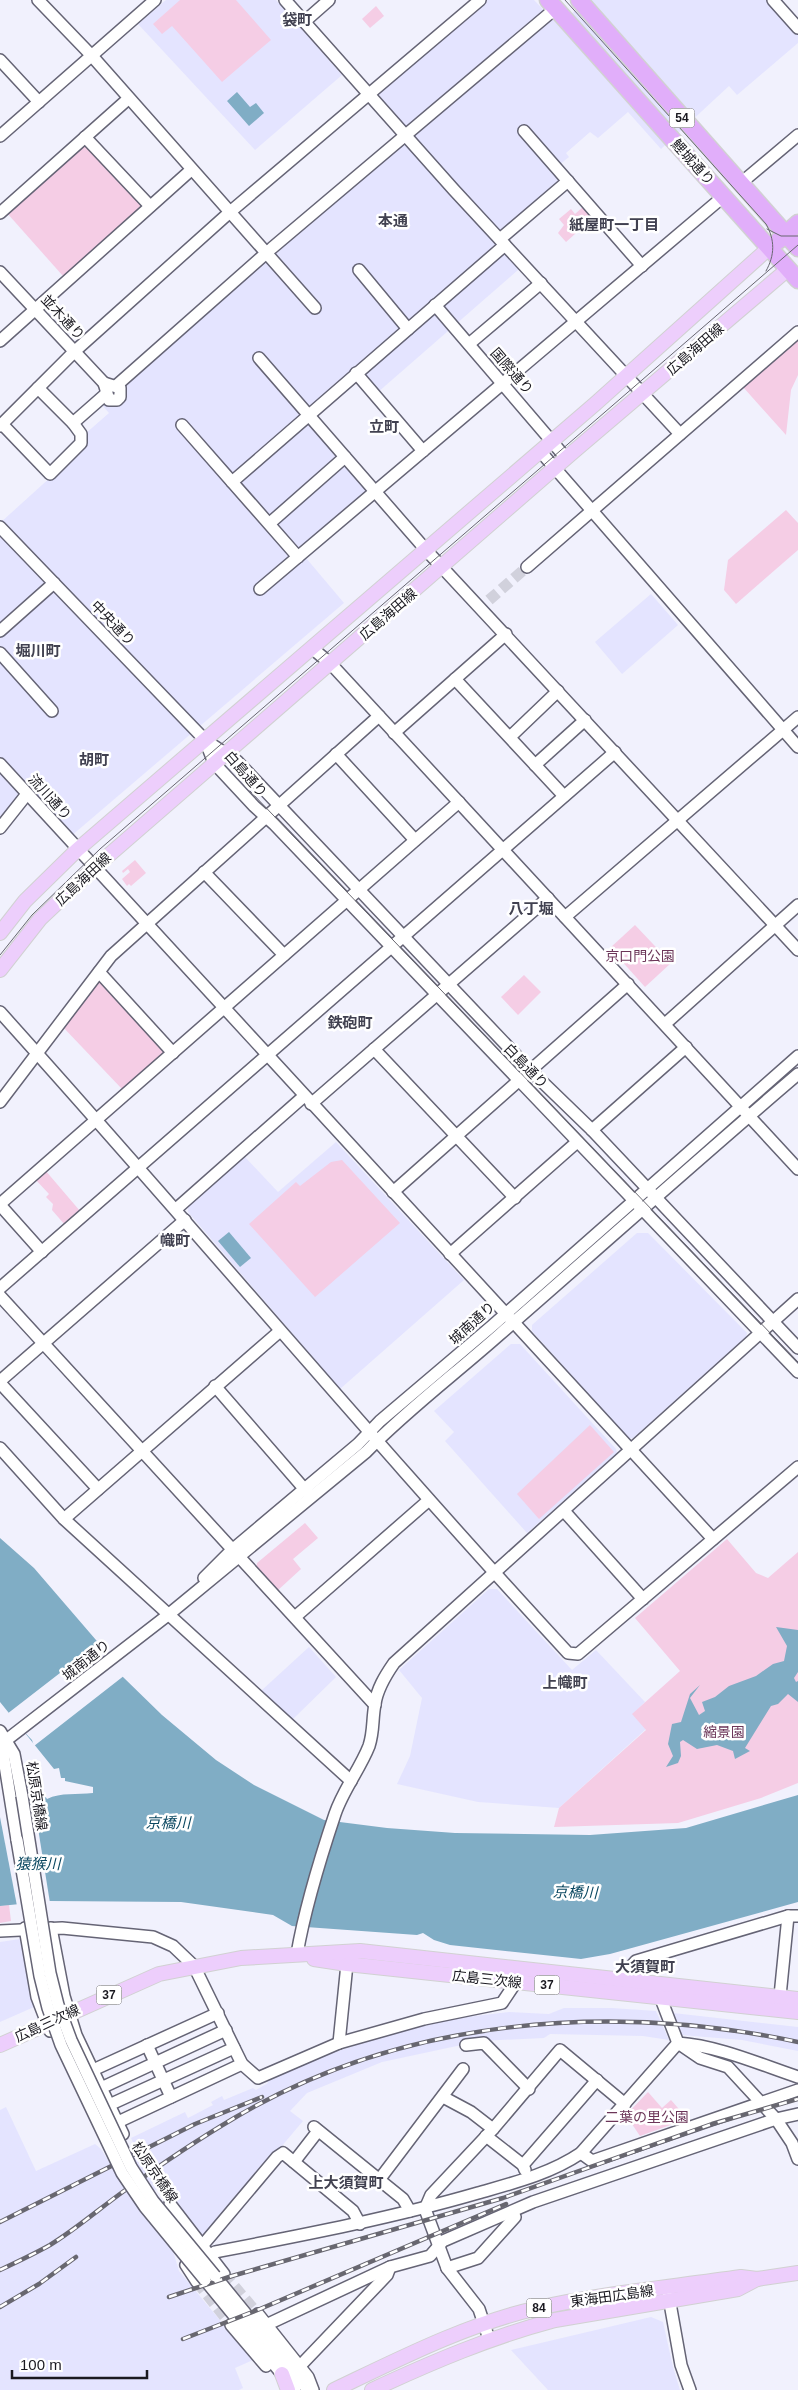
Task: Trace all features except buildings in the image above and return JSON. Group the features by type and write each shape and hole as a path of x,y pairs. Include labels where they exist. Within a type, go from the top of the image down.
{"highway":[{"name":"鯉城通り","path":"582,1 741,183 792,229 798,248"},
{"name":"鯉城通り","path":"552,4 642,108 770,247 795,269"},
{"path":"770,247 792,229"}],"main road":[{"name":"広島海田線","path":"0,933 40,885 77,850 313,649 552,441 770,247"},
{"name":"広島海田線","path":"0,970 40,919 94,868 566,458 795,269"},
{"name":"広島三次線","path":"0,2045 134,1984 194,1966 242,1958 360,1951 655,1983 779,2003 798,2012"},
{"name":"広島三次線","path":"297,1954 347,1964 660,1996 779,2003 798,1998"},
{"name":"東海田広島線","path":"334,2390 484,2324 571,2301 740,2277 757,2279 798,2273"},
{"name":"東海田広島線","path":"372,2390 489,2339 555,2320 738,2289 757,2279"},
{"path":"287,2390 292,2371"}],"street":[{"path":"38,0 92,56 128,99 315,308"},
{"path":"0,136 92,56 141,4 155,0"},
{"path":"285,0 502,242 680,434"},
{"path":"304,22 329,0"},
{"path":"38,388 81,434 80,443 50,474 1,425 38,388 75,351 230,212 480,0"},
{"path":"773,0 798,28"},
{"path":"73,424 105,388 117,385 266,253 405,135 552,4"},
{"path":"0,60 39,102"},
{"path":"0,212 128,99"},
{"path":"524,131 642,266"},
{"path":"741,183 798,134"},
{"path":"85,137 150,206"},
{"path":"0,341 191,170"},
{"path":"232,482 435,305 568,181"},
{"path":"260,589 724,196"},
{"path":"358,270 408,329"},
{"name":"並木通り","path":"0,272 75,351 105,388"},
{"path":"469,344 541,283"},
{"name":"国際通り","path":"435,305 566,458"},
{"path":"526,567 798,332"},
{"path":"259,358 426,550 485,604 506,634 798,950"},
{"path":"356,373 423,451"},
{"path":"105,388 109,400 117,400 122,392 117,385"},
{"path":"182,425 298,556"},
{"path":"540,451 798,747"},
{"path":"270,523 345,456"},
{"name":"中央通り","path":"0,527 205,740"},
{"path":"0,630 54,583"},
{"path":"394,733 506,634"},
{"path":"313,649 331,664 742,1106 798,1169"},
{"path":"0,653 52,711"},
{"path":"455,679 564,796"},
{"path":"510,737 558,691"},
{"path":"0,1102 111,956 379,716"},
{"path":"565,917 798,717"},
{"path":"535,765 585,720"},
{"name":"白島通り","path":"205,740 227,753 531,1071 592,1130 798,1348"},
{"name":"白島通り","path":"205,740 214,763 798,1372"},
{"path":"0,1288 615,752"},
{"path":"336,754 416,840"},
{"name":"流川通り","path":"0,764 307,1101 514,1322 713,1540"},
{"path":"0,828 27,794"},
{"path":"42,1252 0,1204 459,802"},
{"path":"204,872 284,955"},
{"path":"176,1209 307,1101 374,1049 548,898"},
{"path":"665,1024 798,905"},
{"path":"99,972 173,1052"},
{"path":"393,1192 628,984"},
{"path":"0,1012 176,1209 373,1437 568,1653 578,1654 798,1466"},
{"path":"592,1130 686,1047"},
{"path":"374,1049 515,1198"},
{"name":"城南通り","path":"2,1739 22,1729 168,1615 304,1488 373,1437 514,1322 742,1106 798,1056"},
{"name":"城南通り","path":"651,1192 750,1115 798,1074"},
{"path":"450,1254 577,1142"},
{"name":"城南通り","path":"235,1553 312,1497 373,1437 505,1314 637,1206"},
{"path":"98,1489 0,1382 185,1220"},
{"path":"0,1296 375,1705"},
{"path":"297,1954 301,1932 334,1819 372,1735 375,1705 384,1677 394,1663 798,1299"},
{"path":"64,1519 280,1331"},
{"path":"215,1386 312,1497"},
{"path":"0,1448 64,1519 351,1781"},
{"path":"295,1617 429,1500"},
{"path":"564,1511 643,1598"},
{"name":"松原京橋線","path":"2,1739 14,1754 16,1796 55,1993 71,2040 118,2143 153,2200 308,2390"},
{"path":"620,1980 636,1960 793,1916 779,2003"},
{"path":"24,1928 37,1996 47,2024 102,2144 122,2134 69,2013 56,1962 51,1928"},
{"path":"0,1931 24,1928 51,1928 153,1938 173,1946 194,1966 242,2064 258,2078 339,2043 424,2019 502,2003 516,1982"},
{"path":"339,2043 347,1964"},
{"path":"655,1983 678,2043 700,2058 728,2067 776,2119 792,2143 798,2158"},
{"path":"93,2070 218,2013"},
{"path":"101,2088 226,2030"},
{"path":"466,2045 484,2043 528,2089"},
{"path":"678,2043 694,2044 732,2054 798,2077"},
{"path":"210,2257 215,2252 360,2224 425,2208 528,2179 566,2164 581,2153 678,2043"},
{"path":"147,2045 171,2097"},
{"path":"109,2105 234,2048"},
{"path":"489,2339 479,2309 446,2268 425,2208 431,2195 489,2133 560,2050 625,2104"},
{"path":"117,2122 242,2064"},
{"path":"380,2180 463,2070"},
{"path":"523,2165 597,2080"},
{"path":"581,2153 592,2161 798,2090"},
{"path":"443,2097 471,2112 489,2133 523,2165 528,2179"},
{"path":"266,2325 390,2267 430,2256 443,2241 533,2202 776,2119 798,2114"},
{"path":"294,2162 316,2129 403,2199 410,2211"},
{"path":"197,2282 186,2268 186,2265 277,2156 283,2153 353,2211 360,2224"},
{"path":"170,2204 224,2274"},
{"path":"446,2268 471,2261 480,2255 515,2217 513,2212"},
{"path":"292,2371 387,2275 390,2267"},
{"path":"667,2288 681,2365 690,2390"},
{"path":"258,2314 292,2371 308,2377 313,2390"},
{"path":"231,2325 287,2390"},
{"name":"松原京橋線","path":"292,2371 295,2390"}],"shaded area":[{"path":"166,0 276,0 342,75 255,150 138,24"},
{"path":"485,0 534,0 558,25 588,0 775,0 798,31 798,43 737,95 729,86 661,149 628,112 598,138 590,132 566,153 569,157 559,165 570,179 501,236 526,263 377,393 360,373 307,417 372,492 301,552 344,603 70,837 28,791 0,824 0,523 84,447 85,434 109,413 102,405 106,402 109,403 123,386 408,136 373,94"},
{"path":"651,594 678,625 622,674 595,642"},
{"path":"336,1142 464,1280 340,1389 188,1212 188,1207 245,1157 278,1192"},
{"path":"637,1233 648,1233 747,1333 746,1337 633,1438 628,1438 532,1331 532,1325"},
{"path":"511,1344 520,1344 616,1449 617,1453 527,1533 445,1441 454,1432 434,1411"},
{"path":"489,1589 497,1589 572,1670 596,1650 645,1702 633,1714 646,1729 559,1808 478,1802 397,1784 410,1756 422,1698 399,1670"},
{"path":"309,1647 336,1677 292,1720 261,1691"},
{"path":"20,1939 34,2007 0,2022 0,1942"},
{"path":"564,2008 612,2008 656,2011 669,2040 643,2036 550,2034 544,2038 480,2041 382,2062 307,2093 290,2111 303,2121 206,2236 203,2236 162,2184 137,2207 173,2251 179,2271 253,2360 235,2368 243,2388 239,2390 0,2390 0,2110 6,2107 36,2171 95,2144 101,2149 109,2162 136,2149 131,2138 185,2112 188,2118 213,2105 211,2102 222,2096 224,2100 253,2088 256,2090 268,2083 267,2080 335,2052 394,2033 459,2018 509,2012 549,2014"},
{"path":"673,2013 798,2027 798,2051 742,2040 681,2035"},
{"path":"651,2317 663,2322 680,2390 548,2390 511,2350"}],"green space":[{"path":"180,0 236,0 271,40 222,82 172,26 162,34 153,24"},
{"path":"376,6 384,16 370,28 362,19"},
{"path":"84,145 89,147 141,202 140,208 63,276 7,213"},
{"path":"584,206 594,217 566,242 558,233 564,225 559,219 571,209 575,214"},
{"path":"798,338 798,375 791,390 786,435 743,387"},
{"path":"786,510 798,523 798,550 736,604 724,590 728,560"},
{"path":"135,860 146,873 131,886 129,884 127,886 122,879 130,872 128,869 123,873 122,871"},
{"name":"京口門公園","path":"635,925 671,963 645,987 610,948"},
{"path":"524,975 541,992 518,1015 501,997"},
{"path":"97,981 103,981 165,1050 164,1053 122,1089 62,1026"},
{"path":"342,1160 400,1223 314,1298 249,1224 296,1182 300,1186 331,1162"},
{"path":"45,1170 80,1211 65,1225 52,1210 53,1204 46,1197 49,1194 35,1179"},
{"path":"590,1425 614,1452 539,1519 517,1494"},
{"path":"305,1523 318,1538 293,1559 301,1569 277,1591 256,1569 257,1563"},
{"name":"縮景園","path":"727,1539 756,1573 768,1578 798,1552 798,1783 761,1798 678,1823 554,1827 559,1808 646,1730 632,1714 680,1671 635,1618"},
{"path":"9,1905 11,1921 0,1923 0,1906"},
{"name":"二葉の里公園","path":"648,2092 662,2108 671,2100 685,2116 684,2120 640,2136 626,2115"}],"water":[{"path":"237,92 250,107 256,103 264,113 249,126 227,101"},
{"path":"229,1232 251,1258 240,1267 218,1241"},
{"name":"京橋川","path":"0,1538 34,1568 96,1640 123,1677 162,1715 216,1760 254,1785 324,1820 387,1828 455,1833 590,1835 686,1828 798,1795 798,1902 610,1954 581,1959 450,1945 434,1940 423,1933 417,1935 292,1926 273,1915 181,1902 50,1901 0,1906 0,1807 45,1796 47,1799 63,1795 93,1793 93,1787 65,1781 65,1778 61,1778 59,1768 54,1769 0,1702"},
{"path":"776,1627 798,1630 798,1672 794,1678 796,1682 798,1681 798,1702 788,1694 778,1704 771,1706 745,1748 750,1751 735,1759 733,1751 717,1745 697,1749 683,1740 680,1742 681,1756 678,1763 666,1767 673,1756 668,1744 672,1724 681,1722 690,1694 700,1685 690,1698 699,1715 705,1711 702,1702 715,1697 729,1686 756,1676 773,1664 784,1661 787,1646"}],"pier":[{"path":"100,1642 103,1646 101,1648 125,1675 34,1746 32,1740 7,1714"},
{"path":"33,1797 50,1903 17,1906 0,1817 0,1804"}],"tunnel":[{"path":"489,600 527,567"},
{"path":"224,2274 258,2314"},
{"path":"197,2282 231,2325"}],"tram line":[{"path":"565,0 766,224 773,248 766,271"},
{"path":"767,229 781,236 798,236"},
{"path":"0,955 32,915 100,849 798,245"},
{"path":"250,791 798,1362"}],"railway":[{"path":"0,2270 60,2239 151,2172 236,2117 301,2084 368,2058 438,2039 509,2027 582,2022 654,2023 727,2030 798,2042"},
{"path":"0,2222 195,2124 262,2097"},
{"path":"169,2297 232,2276 503,2198 712,2124 798,2099"},
{"path":"183,2339 260,2309 506,2204"},
{"path":"0,2307 39,2284 76,2257"}],"district":[{"name":"袋町","path":"297,19"},
{"name":"本通","path":"393,220"},
{"name":"紙屋町一丁目","path":"614,224"},
{"name":"立町","path":"384,426"},
{"name":"堀川町","path":"38,650"},
{"name":"胡町","path":"94,759"},
{"name":"八丁堀","path":"531,908"},
{"name":"鉄砲町","path":"350,1022"},
{"name":"幟町","path":"175,1240"},
{"name":"上幟町","path":"565,1682"},
{"name":"大須賀町","path":"645,1966"},
{"name":"上大須賀町","path":"346,2182"}],"water label":[{"name":"猿猴川","path":"38,1863"}]}
